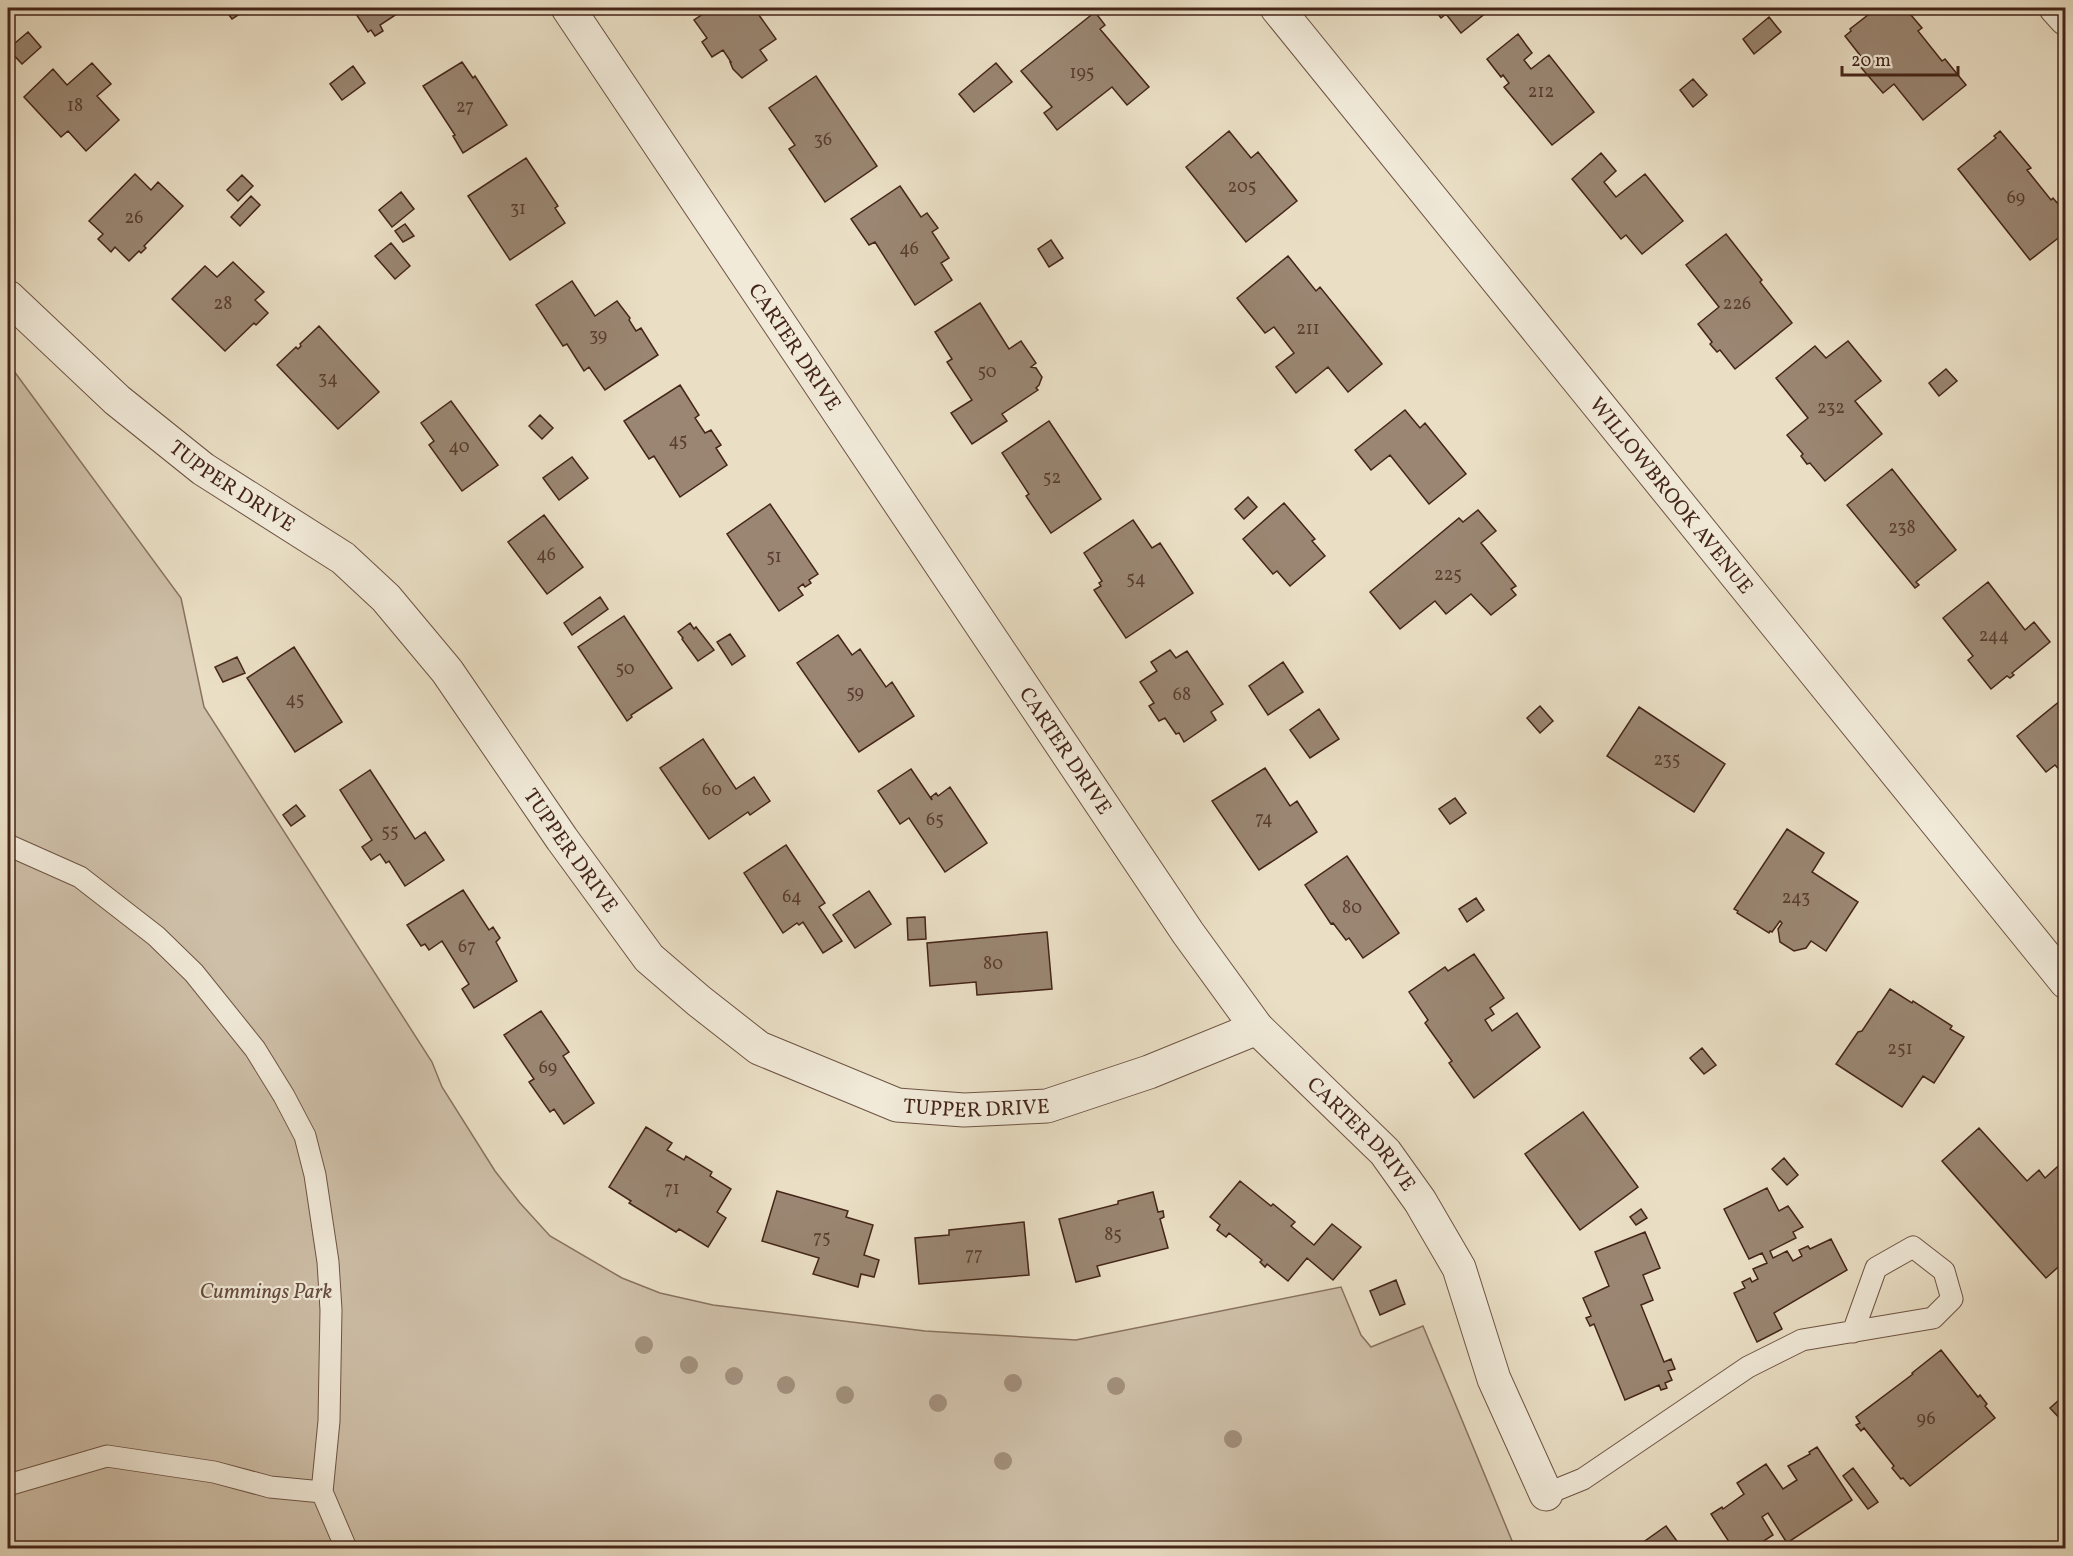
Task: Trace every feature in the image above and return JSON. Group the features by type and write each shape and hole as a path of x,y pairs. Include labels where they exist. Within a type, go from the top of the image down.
{"street":[{"name":"CARTER DRIVE","path":"568,8 1188,933 1257,1028 1385,1152 1420,1201 1459,1268 1494,1379 1546,1494"},
{"name":"WILLOWBROOK AVENUE","path":"1277,8 2066,982"},
{"path":"2056,8 2066,19"},
{"name":"TUPPER DRIVE","path":"8,297 117,400 203,469 284,518 343,558 386,598 447,671 562,839 649,958 759,1048 897,1105 964,1110 1047,1106 1149,1072 1257,1028"}],"lane":[{"path":"8,845 80,877 156,936 200,981 255,1049 305,1136 322,1216 331,1310 329,1421 322,1491 346,1548"},
{"path":"1546,1494 1583,1479 1748,1367 1802,1340 1853,1332 1933,1318 1952,1299 1944,1271 1913,1247 1876,1268 1853,1332"},
{"path":"8,1485 106,1456 214,1472 270,1487 322,1491"}],"green space":[{"name":"Cummings Park","path":"8,363 181,598 204,707 432,1062 442,1087 495,1171 550,1236 622,1278 660,1293 713,1305 925,1331 1076,1340 1341,1287 1361,1335 1371,1347 1423,1326 1515,1548 8,1548"}],"building":[{"path":"224,8 249,8 232,19"},
{"path":"352,8 406,8 380,25 383,31 375,36 371,30 368,32"},
{"path":"712,8 754,8 776,39 760,50 767,60 742,78 733,69 723,50 712,57 702,42 707,38 694,20"},
{"path":"1433,8 1492,8 1461,33 1446,14 1441,18"},
{"path":"1877,8 1905,8 1922,28 1918,31 1942,61 1945,59 1966,85 1923,120 1894,84 1883,93 1858,64 1863,59 1845,36 1851,31 1850,29"},
{"path":"1095,12 1105,25 1100,29 1149,87 1127,105 1112,87 1057,130 1044,113 1052,107 1021,71"},
{"path":"1769,17 1781,32 1754,54 1743,39"},
{"path":"28,32 41,47 22,64 8,49"},
{"path":"1518,34 1532,53 1524,60 1531,69 1549,55 1594,112 1552,145 1504,87 1509,83 1503,75 1501,77 1487,59"},
{"path":"462,62 473,78 475,76 507,125 463,153 453,136 455,135 423,86"},
{"path":"92,63 111,84 97,96 119,120 86,151 68,131 61,137 24,97 53,69 67,85"},
{"path":"996,63 1012,82 974,112 959,94"},
{"path":"353,66 365,83 342,100 330,84"},
{"path":"816,76 877,166 825,202 789,149 795,145 769,108"},
{"path":"1693,79 1707,95 1693,107 1680,90"},
{"path":"1229,131 1251,158 1258,152 1297,201 1246,242 1186,167"},
{"path":"2000,131 2031,168 2027,170 2051,200 2053,198 2066,213 2066,232 2030,260 1958,169 1996,138 1994,136"},
{"path":"1601,153 1616,171 1604,182 1616,197 1645,174 1683,221 1642,254 1626,235 1621,239 1572,179"},
{"path":"526,158 558,206 555,208 565,223 510,260 468,196"},
{"path":"135,174 151,190 158,182 183,206 144,246 146,248 141,253 139,251 129,261 115,247 111,252 98,239 103,234 89,221"},
{"path":"242,175 253,186 238,201 227,190"},
{"path":"900,186 921,217 927,213 938,228 932,232 949,258 941,263 952,280 915,305 875,242 869,245 851,219"},
{"path":"401,192 414,209 392,227 379,210"},
{"path":"251,196 260,205 240,226 231,217"},
{"path":"405,224 414,236 403,242 395,231"},
{"path":"1726,234 1792,323 1735,369 1720,350 1717,352 1710,344 1712,342 1698,324 1719,307 1686,265"},
{"path":"1051,240 1063,258 1049,267 1038,249"},
{"path":"391,243 410,266 395,279 375,256"},
{"path":"1288,256 1316,291 1320,287 1382,364 1348,392 1328,367 1296,393 1276,367 1294,353 1274,327 1265,333 1237,298"},
{"path":"233,262 264,292 255,300 268,313 225,351 172,299 205,266 217,277"},
{"path":"572,281 595,316 617,301 630,318 636,331 641,328 658,355 605,390 589,367 584,371 567,344 563,346 536,305"},
{"path":"980,303 1009,349 1021,341 1036,363 1031,367 1036,368 1042,377 1036,388 1038,390 1002,414 1007,421 972,444 951,413 972,400 947,362 952,359 935,332"},
{"path":"319,326 379,392 338,429 277,365 296,347 298,349 300,344"},
{"path":"1848,341 1881,381 1855,401 1882,434 1825,481 1810,463 1807,464 1801,456 1803,454 1787,435 1808,418 1776,378 1815,346 1826,358"},
{"path":"1946,369 1957,381 1939,396 1929,383"},
{"path":"680,385 699,415 695,418 705,433 711,430 721,445 716,448 727,465 680,497 654,456 649,459 624,421"},
{"path":"451,401 498,465 462,491 429,445 434,441 421,423"},
{"path":"1405,410 1420,428 1425,423 1466,474 1429,504 1390,455 1371,470 1355,450"},
{"path":"540,415 553,428 542,439 529,426"},
{"path":"1049,421 1101,499 1051,533 1026,496 1029,494 1002,453"},
{"path":"572,457 588,478 559,500 543,478"},
{"path":"1892,469 1956,550 1916,582 1919,585 1915,588 1847,505"},
{"path":"1248,497 1257,507 1244,519 1235,509"},
{"path":"1284,503 1315,539 1312,541 1325,556 1290,586 1277,571 1273,574 1243,539"},
{"path":"770,504 818,574 809,580 811,583 805,587 803,584 798,588 803,595 779,611 727,534"},
{"path":"1478,510 1496,531 1481,543 1516,586 1511,589 1516,595 1491,615 1471,594 1446,614 1435,601 1400,629 1370,592 1459,518 1463,522"},
{"path":"544,515 583,567 547,594 508,542"},
{"path":"1133,520 1152,548 1160,543 1193,593 1126,638 1094,590 1101,586 1099,583 1102,581 1084,553"},
{"path":"1988,582 2025,630 2034,622 2050,642 2012,673 2014,675 2010,678 2007,676 1991,689 1968,660 1973,656 1943,618"},
{"path":"600,597 608,609 572,635 564,623"},
{"path":"624,616 672,688 631,715 632,717 627,721 578,647"},
{"path":"690,623 694,629 696,627 714,650 698,661 678,632"},
{"path":"730,634 745,656 732,665 717,642"},
{"path":"838,635 852,655 860,649 886,687 892,682 914,716 859,752 797,663"},
{"path":"294,647 342,722 295,752 247,678"},
{"path":"1170,650 1176,658 1187,651 1223,704 1211,712 1216,720 1184,742 1165,718 1159,721 1149,706 1154,703 1140,682 1157,671 1151,662"},
{"path":"237,657 245,673 223,682 215,667"},
{"path":"1283,662 1303,692 1268,715 1249,686"},
{"path":"2066,696 2066,777 2055,765 2046,772 2017,736"},
{"path":"1540,706 1553,721 1540,733 1527,718"},
{"path":"1639,707 1725,764 1694,812 1607,756"},
{"path":"1319,709 1339,739 1310,758 1290,730"},
{"path":"703,739 736,789 754,777 770,801 750,815 748,812 709,839 660,768"},
{"path":"1265,768 1290,806 1297,801 1317,832 1259,870 1212,801"},
{"path":"911,769 932,800 931,797 936,793 938,796 950,787 987,843 945,872 909,818 900,824 878,791"},
{"path":"370,770 415,839 425,832 444,860 405,886 389,861 386,863 380,854 371,860 362,847 372,840 340,790"},
{"path":"1455,798 1466,813 1450,824 1439,809"},
{"path":"296,805 305,816 291,826 283,815"},
{"path":"1787,829 1824,853 1812,872 1858,902 1826,951 1811,941 1806,948 1794,951 1780,942 1778,929 1782,923 1780,921 1769,933 1734,909"},
{"path":"786,845 825,903 819,907 842,941 823,953 803,922 799,925 797,923 783,933 744,873"},
{"path":"1347,856 1399,933 1363,958 1349,938 1346,940 1333,923 1331,924 1305,885"},
{"path":"463,890 489,930 493,927 500,938 496,942 517,981 474,1008 462,989 469,984 442,941 429,950 425,944 421,946 407,925"},
{"path":"869,891 891,924 855,948 833,915"},
{"path":"1476,898 1484,910 1467,922 1459,909"},
{"path":"925,917 926,939 908,940 907,918"},
{"path":"1047,932 1052,989 977,995 976,982 930,986 927,943"},
{"path":"1474,954 1504,998 1490,1008 1494,1014 1485,1020 1492,1031 1517,1013 1540,1047 1474,1098 1449,1063 1452,1061 1425,1023 1428,1020 1409,992 1445,967 1448,971"},
{"path":"1890,989 1952,1026 1950,1029 1964,1037 1934,1083 1923,1076 1902,1107 1836,1064 1858,1032 1862,1031"},
{"path":"541,1011 569,1052 563,1056 594,1103 564,1124 554,1109 550,1112 529,1082 534,1079 504,1035"},
{"path":"1702,1048 1716,1065 1704,1074 1690,1058"},
{"path":"1583,1112 1638,1187 1580,1230 1525,1154"},
{"path":"646,1127 672,1143 667,1150 684,1160 686,1156 712,1172 710,1176 731,1189 717,1212 726,1218 708,1247 679,1229 676,1232 629,1203 631,1201 609,1187"},
{"path":"1979,1128 2027,1181 2039,1170 2045,1178 2066,1159 2066,1260 2046,1278 1942,1161"},
{"path":"1784,1158 1798,1175 1787,1185 1772,1169"},
{"path":"1240,1181 1295,1222 1291,1226 1314,1245 1332,1224 1361,1247 1333,1280 1307,1258 1288,1281 1267,1264 1265,1267 1260,1262 1262,1260 1229,1233 1226,1237 1217,1230 1220,1225 1210,1217"},
{"path":"1767,1188 1779,1211 1788,1206 1803,1227 1793,1232 1796,1238 1770,1251 1773,1258 1787,1251 1793,1261 1802,1256 1799,1250 1808,1246 1810,1249 1831,1239 1847,1270 1774,1313 1782,1329 1757,1342 1734,1293 1745,1288 1742,1282 1750,1278 1752,1282 1758,1279 1753,1269 1767,1263 1762,1253 1749,1259 1724,1209"},
{"path":"777,1191 848,1211 846,1217 873,1225 864,1255 879,1260 874,1277 861,1274 858,1287 813,1274 819,1258 762,1241"},
{"path":"1153,1192 1158,1212 1163,1211 1164,1217 1160,1219 1168,1248 1097,1266 1100,1276 1076,1282 1059,1219 1118,1204 1118,1201"},
{"path":"1641,1209 1647,1218 1636,1225 1630,1217"},
{"path":"1024,1222 1029,1275 919,1284 915,1238 949,1235 949,1230"},
{"path":"1645,1232 1660,1268 1643,1275 1653,1300 1641,1305 1664,1362 1671,1359 1675,1369 1668,1371 1672,1380 1665,1383 1667,1388 1661,1390 1659,1385 1625,1400 1594,1324 1590,1326 1586,1318 1591,1316 1583,1298 1609,1286 1595,1252"},
{"path":"1396,1280 1405,1304 1380,1315 1370,1291"},
{"path":"1941,1350 1978,1397 1980,1395 1987,1404 1985,1406 1995,1418 1910,1486 1892,1468 1894,1466 1864,1428 1861,1431 1856,1425 1860,1423 1856,1417"},
{"path":"2066,1394 2066,1425 2050,1408"},
{"path":"1817,1447 1852,1500 1787,1543 1768,1513 1762,1517 1773,1535 1753,1548 1733,1548 1711,1514 1722,1507 1723,1509 1744,1494 1737,1483 1766,1464 1783,1489 1797,1480 1788,1466 1810,1454 1809,1452"},
{"path":"1853,1468 1878,1502 1868,1509 1843,1476"},
{"path":"1666,1526 1682,1548 1635,1548"}]}
